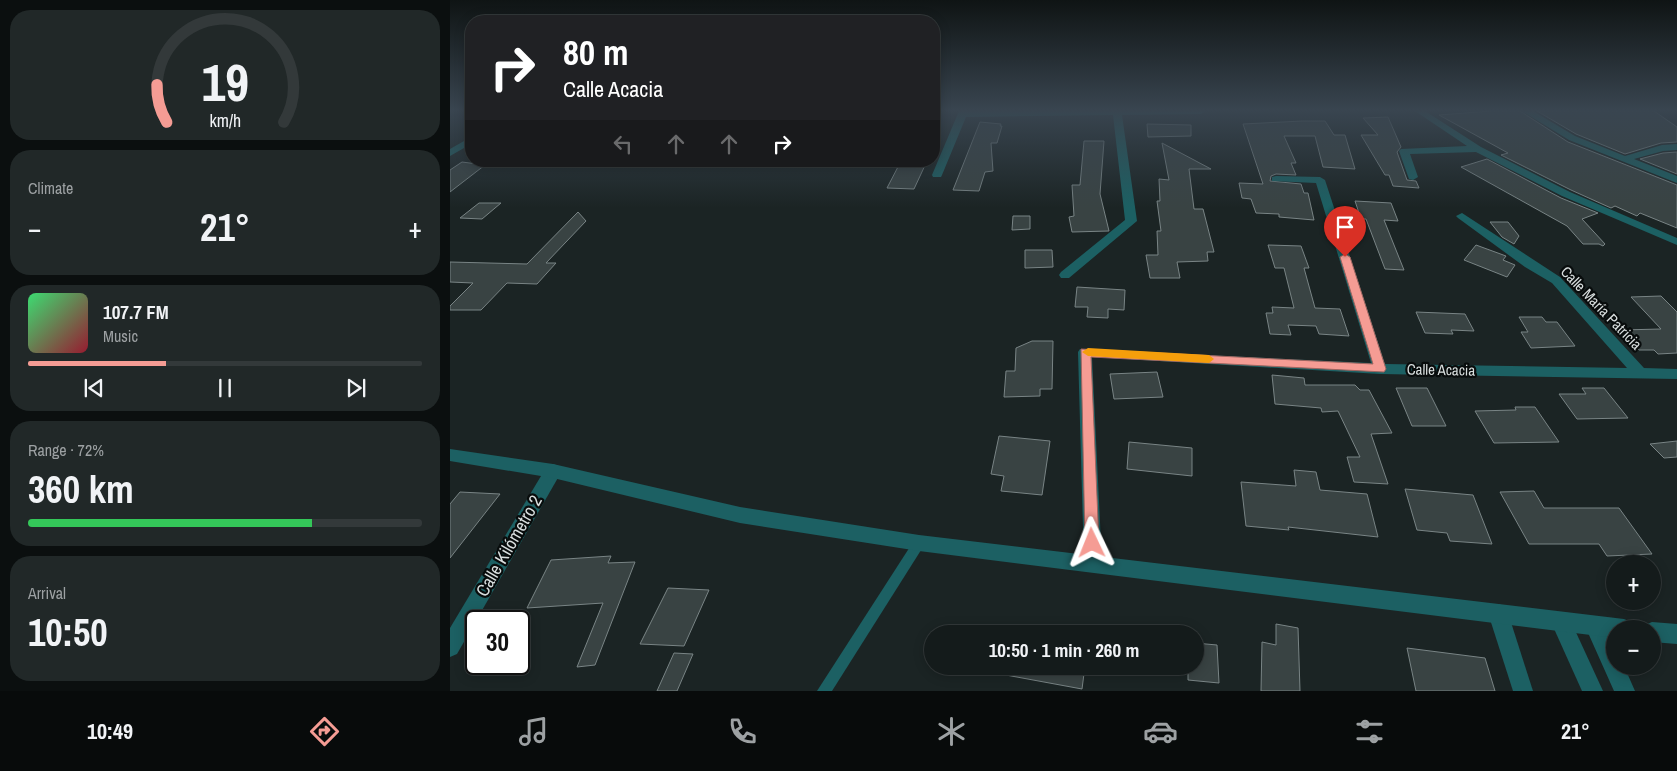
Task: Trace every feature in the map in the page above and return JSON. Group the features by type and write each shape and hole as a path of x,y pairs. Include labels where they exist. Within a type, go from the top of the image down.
{"street":[{"path":"937,175 950,143"},
{"path":"1064,275 1131,221 1122,143"},
{"path":"1469,143 1566,194 1677,242"},
{"path":"1584,143 1677,180"},
{"path":"450,153 465,144"},
{"path":"1624,160 1662,148 1677,147"},
{"path":"1413,177 1404,151 1478,149"},
{"path":"1276,179 1320,180 1380,369"},
{"name":"Calle María Patricia","path":"1462,216 1529,264 1556,280 1641,374"},
{"name":"Calle Acacia","path":"1093,563 1085,352 1380,369 1677,374"},
{"path":"450,455 553,471 740,515 919,543 1606,627"},
{"name":"Calle Kilómetro 2","path":"450,647 553,471"},
{"path":"1498,613 1523,691"},
{"path":"1561,622 1593,691"},
{"path":"1595,626 1625,691"},
{"path":"1661,633 1677,634"}],"lane":[{"path":"824,691 919,543"}],"building":[{"path":"972,143 991,143 993,171 985,172 979,191 953,190"},
{"path":"1084,143 1104,143 1100,194 1109,231 1072,232 1069,217 1074,216 1072,185 1080,185"},
{"path":"1162,143 1211,169 1189,169 1194,209 1203,209 1214,252 1207,252 1208,261 1177,262 1180,278 1150,278 1146,255 1158,255 1157,231 1161,231 1157,201 1160,201 1159,179 1169,180"},
{"path":"1249,143 1287,143 1296,163 1291,163 1296,175 1276,174 1271,176 1270,181 1301,184 1304,193 1308,193 1314,220 1279,217 1279,214 1256,213 1251,199 1242,198 1239,183 1263,184"},
{"path":"1317,143 1347,143 1355,169 1323,167"},
{"path":"1366,143 1399,143 1401,147 1397,152 1407,180 1416,181 1419,188 1393,186 1389,175 1385,175"},
{"path":"1490,143 1571,143 1677,185 1677,228 1640,213 1637,216 1615,206 1611,208 1501,155 1508,153"},
{"path":"1599,143 1660,143 1625,154"},
{"path":"1677,152 1677,174 1640,159 1663,153"},
{"path":"1487,159 1561,198 1598,213 1582,219 1605,244 1603,246 1599,244 1583,244 1567,226 1461,167"},
{"path":"462,162 465,162 465,167 482,167 450,192 450,170"},
{"path":"898,167 924,167 914,189 887,188"},
{"path":"1355,201 1391,203 1398,221 1384,220 1404,270 1385,269 1366,219 1361,219"},
{"path":"479,203 501,203 482,219 460,218"},
{"path":"578,212 586,221 546,263 556,263 537,284 507,283 481,310 450,310 450,306 473,283 450,282 450,262 527,264"},
{"path":"1013,216 1030,216 1030,229 1012,230"},
{"path":"1490,222 1508,222 1519,236 1514,244 1502,237"},
{"path":"1268,245 1301,246 1309,268 1304,268 1315,308 1340,309 1349,336 1319,334 1316,326 1288,325 1291,335 1270,334 1266,313 1273,313 1272,307 1294,308 1284,268 1275,268"},
{"path":"1476,245 1506,256 1503,260 1515,265 1507,277 1464,260"},
{"path":"1025,250 1052,250 1053,267 1025,268"},
{"path":"1077,287 1125,290 1124,310 1108,309 1108,318 1087,317 1088,307 1075,307"},
{"path":"1661,296 1677,312 1677,353 1658,354 1654,350 1639,350 1621,330 1661,329 1631,297"},
{"path":"1416,312 1465,314 1474,331 1451,330 1453,334 1425,333"},
{"path":"1519,317 1542,317 1546,322 1557,322 1575,346 1531,348 1521,332 1528,332"},
{"path":"1032,341 1053,341 1052,389 1040,389 1040,396 1004,397 1006,371 1015,371 1016,348"},
{"path":"1157,372 1163,397 1114,399 1110,374"},
{"path":"1272,375 1304,378 1305,385 1355,385 1360,390 1369,390 1392,433 1371,434 1388,484 1354,482 1347,457 1360,457 1338,411 1322,412 1321,408 1275,404"},
{"path":"1396,388 1427,388 1446,426 1412,426"},
{"path":"1582,388 1604,388 1628,418 1577,419 1559,394 1586,394"},
{"path":"1515,407 1535,407 1559,442 1494,443 1475,411 1516,410"},
{"path":"999,436 1050,441 1042,495 1001,491 1004,476 991,474"},
{"path":"1677,441 1677,457 1664,458 1650,444"},
{"path":"1129,442 1192,448 1192,476 1127,469"},
{"path":"1294,470 1316,472 1320,490 1367,494 1378,537 1288,527 1289,530 1246,526 1241,482 1296,486"},
{"path":"1405,489 1473,495 1492,544 1450,541 1447,533 1417,530"},
{"path":"1534,491 1544,508 1619,508 1652,554 1606,555 1599,544 1529,544 1500,492"},
{"path":"460,492 500,494 450,558 450,504"},
{"path":"611,556 608,563 635,562 595,665 577,667 603,603 527,608 551,560"},
{"path":"668,588 709,590 684,646 640,644"},
{"path":"1276,624 1298,628 1300,691 1261,691 1262,642 1276,645"},
{"path":"1204,644 1217,645 1219,683 1188,680 1188,675 1204,675"},
{"path":"1407,648 1485,658 1495,691 1416,691"},
{"path":"674,653 693,654 677,691 657,691"},
{"path":"1006,675 1084,675 1082,689"}],"slow traffic":[{"path":"1088,352 1209,359"}],"route":[{"path":"1092,543 1085,352 1380,369 1345,257"}]}
